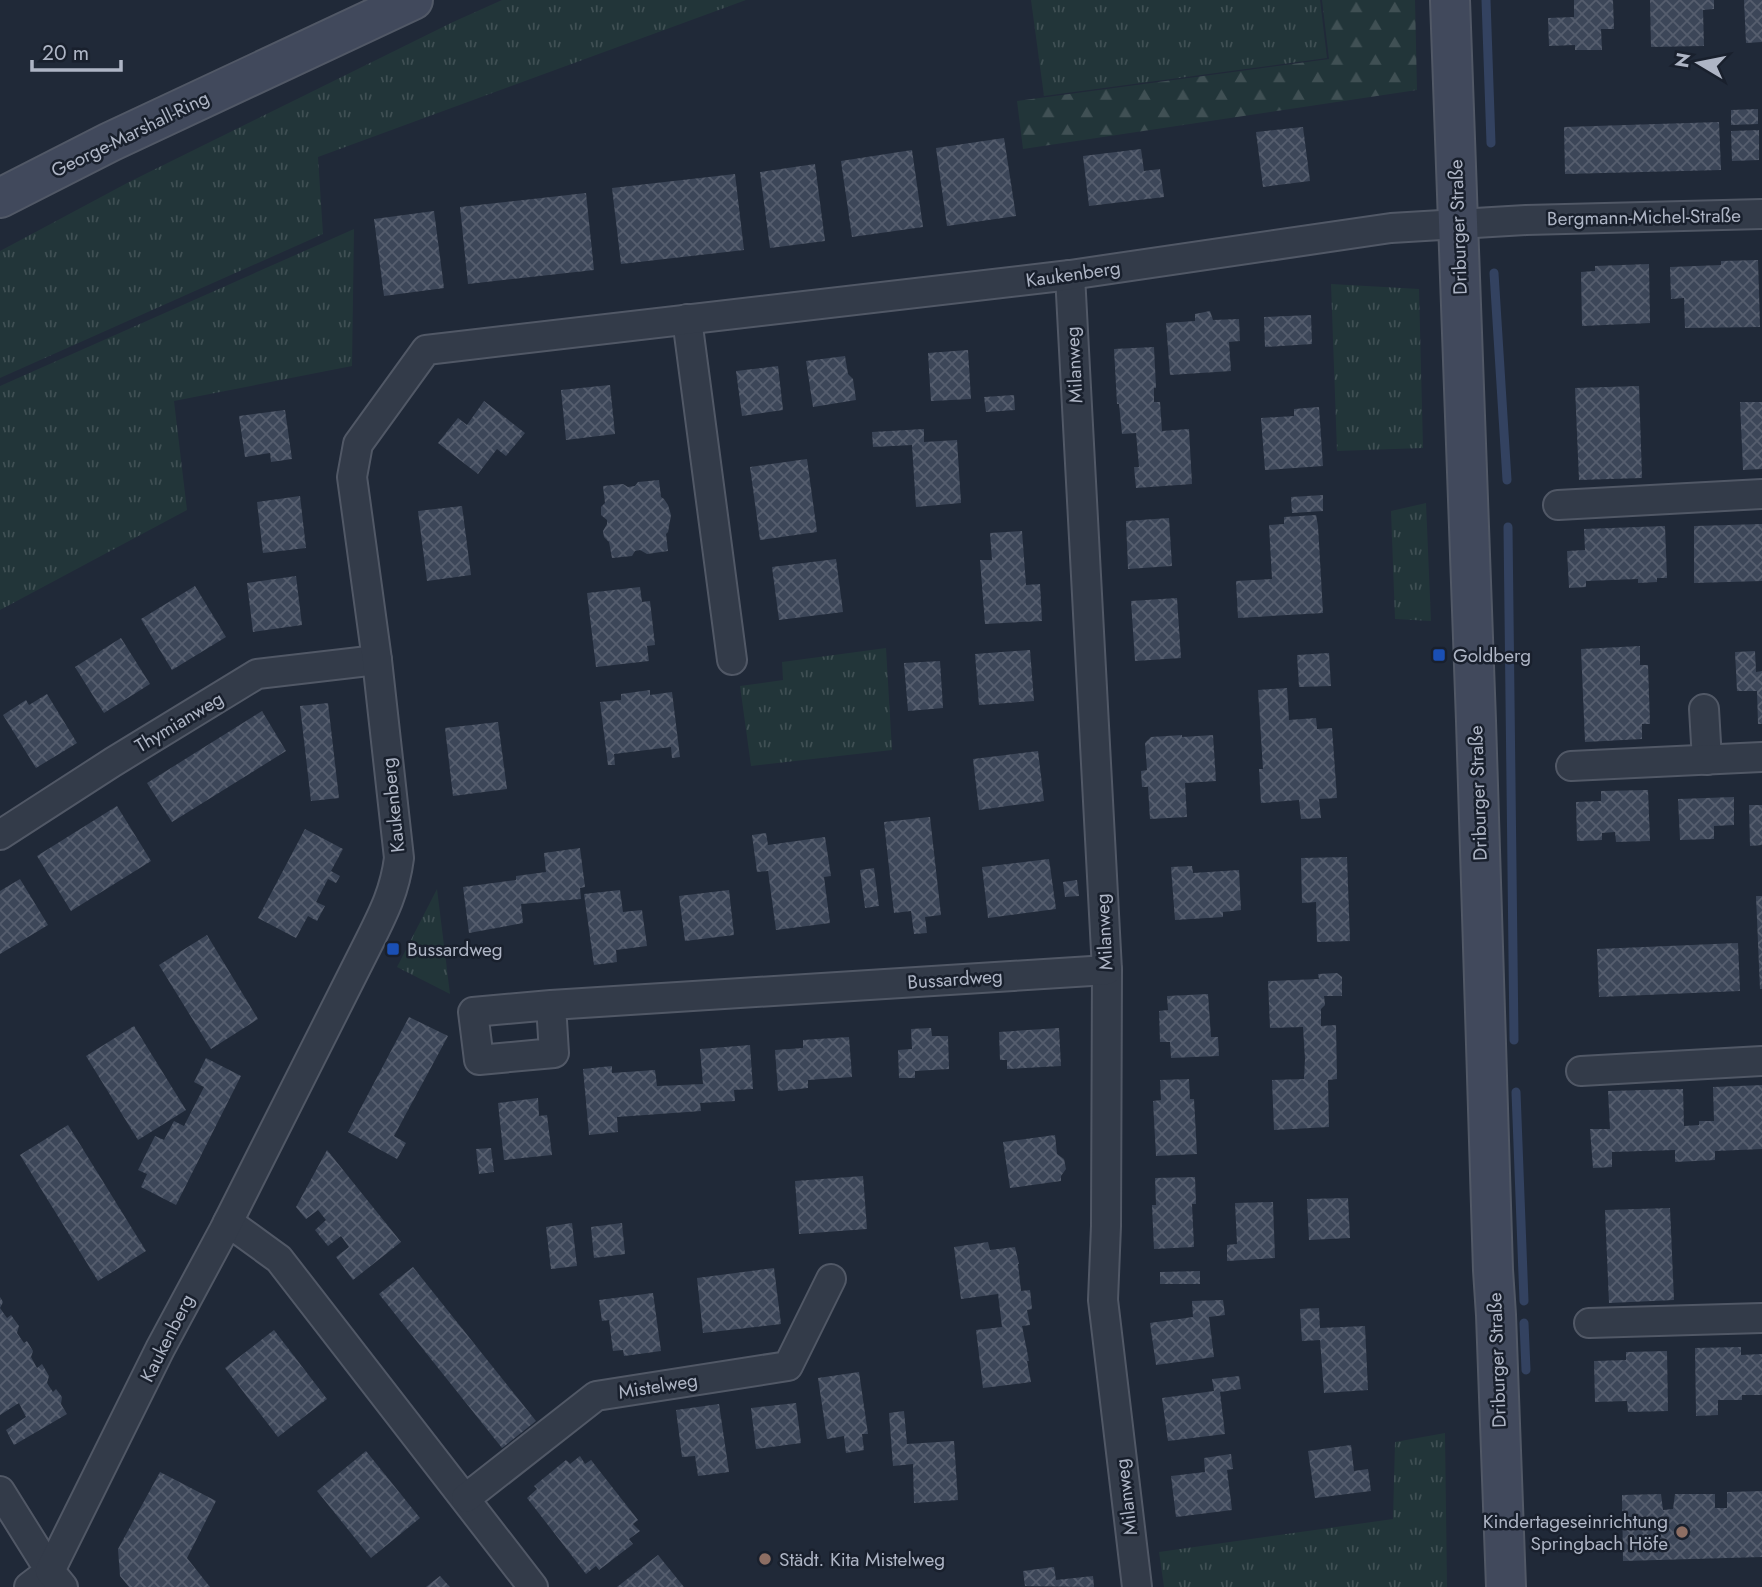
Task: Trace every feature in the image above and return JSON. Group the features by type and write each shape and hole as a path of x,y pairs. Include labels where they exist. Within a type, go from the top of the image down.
{"main road":[{"name":"George-Marshall-Ring","path":"0,198 110,142 413,0"},
{"name":"Driburger Straße","path":"1450,0 1506,1587"}],"street":[{"name":"Bergmann-Michel-Straße","path":"1458,225 1526,220 1762,214"},
{"name":"Kaukenberg","path":"47,1582 160,1349 228,1222 385,911 397,878 399,858 377,660 352,477 358,444 426,351 1070,275 1391,228 1458,225"},
{"name":"Milanweg","path":"1070,275 1107,970 1106,1226 1103,1300 1137,1587"},
{"path":"687,319 732,660"},
{"path":"1559,505 1762,495"},
{"name":"Thymianweg","path":"0,835 257,674 377,660"},
{"path":"1704,709 1707,760"},
{"path":"1571,766 1762,757"},
{"name":"Bussardweg","path":"551,1005 1107,970"},
{"path":"1581,1071 1762,1061"},
{"path":"228,1222 279,1259 533,1587"},
{"name":"Mistelweg","path":"466,1498 596,1396 788,1366 831,1279"},
{"path":"1589,1323 1762,1318"},
{"path":"0,1492 47,1582"}],"green space":[{"path":"502,0 746,0 318,157 323,234 0,378 0,251 129,182"},
{"path":"1031,0 1320,0 1327,58 1044,96"},
{"path":"1322,0 1415,0 1417,90 1023,149 1017,101 1329,59"},
{"path":"354,229 352,366 174,401 187,510 0,610 0,386"},
{"path":"1331,284 1419,289 1423,448 1337,451"},
{"path":"1426,503 1431,621 1395,619 1391,511"},
{"path":"886,648 892,750 751,766 740,686 783,680 782,662"},
{"path":"437,889 450,994 397,967"},
{"path":"1445,1433 1447,1587 1164,1587 1159,1552 1393,1519 1395,1442"}],"building":[{"path":"1574,0 1613,0 1614,29 1601,29 1602,50 1575,50 1575,45 1549,46 1548,18 1574,17"},
{"path":"1650,0 1714,0 1714,9 1703,10 1704,46 1651,47"},
{"path":"1744,0 1762,0 1762,42 1746,43"},
{"path":"1758,109 1758,124 1731,125 1731,110"},
{"path":"1719,122 1721,170 1565,174 1564,127"},
{"path":"1303,127 1310,181 1263,187 1256,132"},
{"path":"1759,130 1759,160 1732,161 1731,131"},
{"path":"1004,138 1016,216 947,226 936,148"},
{"path":"1141,149 1144,171 1160,169 1164,197 1089,206 1083,156"},
{"path":"912,150 923,227 852,237 841,161"},
{"path":"815,164 825,241 770,248 760,172"},
{"path":"735,174 744,250 621,264 612,188"},
{"path":"586,193 594,270 468,284 460,207"},
{"path":"434,211 444,288 384,296 374,219"},
{"path":"1758,260 1760,327 1685,328 1684,298 1671,299 1670,267"},
{"path":"1649,264 1650,323 1582,326 1581,272 1595,271 1595,266"},
{"path":"1210,311 1213,320 1239,319 1240,341 1229,342 1231,371 1170,375 1166,323 1195,321 1195,314"},
{"path":"1311,315 1312,344 1265,347 1264,317"},
{"path":"1154,347 1154,402 1160,402 1162,431 1189,429 1192,484 1136,488 1134,467 1139,467 1136,433 1122,434 1117,404 1114,349"},
{"path":"968,350 971,399 931,401 928,353"},
{"path":"845,356 848,374 853,379 856,400 813,407 806,361"},
{"path":"778,366 783,410 742,416 736,371"},
{"path":"610,385 615,434 566,440 561,390"},
{"path":"1639,386 1642,478 1579,480 1575,388"},
{"path":"1014,395 1015,410 986,412 984,397"},
{"path":"484,401 525,433 506,456 497,449 478,474 438,443 458,418 467,425"},
{"path":"1740,402 1762,402 1762,469 1743,470"},
{"path":"1319,407 1323,466 1265,470 1261,418 1294,416 1294,409"},
{"path":"285,410 292,459 271,462 270,453 245,457 239,416"},
{"path":"924,429 924,442 957,440 961,503 916,507 912,445 873,447 872,432"},
{"path":"807,459 817,532 760,540 750,467"},
{"path":"659,480 661,497 668,505 671,515 666,534 668,551 647,554 640,550 635,551 632,556 612,558 609,542 603,531 607,520 601,515 601,507 605,503 603,486 623,484 628,487 635,486 638,482"},
{"path":"1323,495 1323,511 1292,513 1291,497"},
{"path":"300,496 306,548 263,553 257,502"},
{"path":"462,506 471,575 427,581 418,511"},
{"path":"1316,515 1323,613 1238,618 1236,581 1272,579 1269,525 1284,524 1284,517"},
{"path":"1169,518 1172,566 1128,569 1126,521"},
{"path":"1762,524 1762,581 1694,583 1694,526"},
{"path":"1665,526 1667,578 1657,578 1657,582 1638,583 1638,579 1586,581 1586,587 1569,588 1567,551 1585,550 1584,529"},
{"path":"1022,531 1026,585 1040,584 1042,621 985,624 980,560 992,560 990,533"},
{"path":"836,559 843,612 779,620 772,567"},
{"path":"296,576 302,625 253,632 247,583"},
{"path":"195,586 226,637 172,670 141,619"},
{"path":"640,587 642,602 650,601 655,645 647,646 649,661 596,667 587,593"},
{"path":"1177,598 1181,658 1135,661 1131,601"},
{"path":"121,638 150,684 104,713 75,667"},
{"path":"1640,646 1640,665 1648,665 1650,724 1642,724 1642,739 1585,742 1581,649"},
{"path":"1030,650 1034,701 979,705 975,654"},
{"path":"1755,651 1756,672 1762,671 1762,724 1758,724 1757,691 1737,691 1735,652"},
{"path":"1329,653 1331,686 1299,687 1297,655"},
{"path":"940,661 943,708 908,711 904,663"},
{"path":"1287,688 1289,720 1316,718 1317,729 1332,728 1337,798 1319,799 1321,818 1301,819 1299,800 1261,803 1259,769 1263,769 1258,690"},
{"path":"650,690 650,695 672,692 680,757 672,758 671,747 614,754 615,765 608,765 600,702 621,700 621,694"},
{"path":"47,694 77,743 36,768 3,715 26,700 29,705"},
{"path":"328,703 339,798 311,801 300,706"},
{"path":"262,711 286,751 172,822 147,783"},
{"path":"498,722 507,789 453,796 445,728"},
{"path":"1213,735 1216,781 1185,783 1187,817 1150,819 1148,787 1142,787 1141,771 1147,770 1145,743 1151,737"},
{"path":"1038,751 1044,801 979,810 973,759"},
{"path":"1648,790 1650,841 1616,842 1615,832 1602,833 1602,840 1577,841 1576,802 1601,801 1601,791"},
{"path":"1734,797 1734,825 1714,826 1714,839 1680,840 1678,799"},
{"path":"1749,805 1762,805 1762,845 1750,846"},
{"path":"117,806 151,861 71,911 37,856"},
{"path":"930,817 941,915 925,917 927,933 914,934 911,911 894,913 884,822"},
{"path":"305,829 343,849 331,871 340,876 336,883 328,879 316,902 325,906 317,921 308,916 296,938 258,918"},
{"path":"766,833 768,845 825,837 831,876 824,877 830,923 776,930 768,871 757,872 752,835"},
{"path":"580,848 585,887 580,888 581,899 521,904 523,923 469,933 463,887 516,880 516,876 546,872 544,853"},
{"path":"1347,857 1350,941 1317,942 1316,902 1302,903 1301,858"},
{"path":"1049,859 1056,909 988,918 982,867"},
{"path":"1192,866 1193,873 1239,870 1241,910 1223,912 1223,917 1175,920 1171,867"},
{"path":"874,868 879,906 865,908 860,870"},
{"path":"20,879 48,925 0,954 0,891"},
{"path":"1077,880 1079,896 1065,897 1063,882"},
{"path":"620,890 623,912 642,910 647,946 616,950 617,962 594,965 584,894"},
{"path":"729,890 734,935 685,941 679,896"},
{"path":"1756,896 1762,896 1762,989 1760,989"},
{"path":"207,935 258,1019 211,1049 159,965"},
{"path":"1738,943 1740,991 1599,997 1597,949"},
{"path":"1337,973 1342,977 1342,996 1324,996 1325,1005 1321,1009 1321,1026 1336,1025 1337,1079 1328,1080 1329,1127 1274,1130 1272,1080 1304,1079 1305,1059 1303,1027 1270,1028 1268,981 1319,979 1318,974"},
{"path":"1208,994 1211,1037 1218,1037 1219,1056 1171,1058 1170,1042 1160,1042 1159,1011 1168,1010 1167,996"},
{"path":"409,1017 448,1036 394,1136 406,1143 397,1159 348,1132"},
{"path":"134,1026 186,1110 138,1140 86,1056"},
{"path":"931,1028 932,1036 948,1036 949,1069 915,1071 915,1078 899,1078 898,1050 912,1049 911,1029"},
{"path":"1059,1028 1061,1066 1007,1069 1007,1060 1000,1060 999,1032"},
{"path":"849,1037 852,1077 808,1080 808,1088 778,1091 775,1050 803,1048 803,1040"},
{"path":"750,1045 753,1089 734,1090 735,1101 700,1103 701,1111 617,1117 618,1132 589,1135 583,1069 612,1066 612,1073 655,1070 657,1086 703,1084 700,1049"},
{"path":"206,1058 241,1076 176,1205 141,1187 147,1174 138,1170 155,1136 164,1140 174,1121 184,1126 204,1087 194,1082"},
{"path":"1189,1079 1190,1099 1194,1099 1197,1154 1156,1156 1153,1101 1161,1100 1160,1080"},
{"path":"1762,1085 1762,1149 1715,1151 1715,1160 1675,1162 1675,1150 1612,1152 1612,1167 1593,1168 1590,1129 1610,1129 1608,1091 1683,1089 1684,1126 1699,1125 1699,1121 1714,1121 1713,1087"},
{"path":"538,1098 539,1116 547,1115 552,1155 504,1160 498,1103"},
{"path":"68,1125 146,1251 98,1281 20,1155"},
{"path":"1055,1135 1057,1154 1064,1159 1066,1169 1061,1181 1010,1188 1003,1142"},
{"path":"491,1148 494,1172 479,1174 476,1149"},
{"path":"327,1150 401,1242 353,1280 336,1257 349,1247 341,1236 328,1246 315,1230 326,1220 318,1210 306,1219 296,1207"},
{"path":"863,1176 867,1229 799,1234 795,1181"},
{"path":"1195,1177 1196,1204 1192,1204 1194,1247 1154,1249 1152,1205 1156,1205 1155,1178"},
{"path":"1348,1198 1350,1238 1309,1240 1307,1199"},
{"path":"1273,1202 1275,1258 1227,1261 1227,1245 1237,1244 1235,1203"},
{"path":"1670,1208 1674,1300 1609,1303 1605,1210"},
{"path":"572,1223 577,1266 551,1269 546,1227"},
{"path":"622,1223 625,1254 594,1258 591,1227"},
{"path":"988,1242 990,1250 1015,1247 1021,1291 1030,1290 1032,1309 1027,1310 1030,1325 1022,1326 1031,1382 983,1388 976,1330 1002,1327 998,1294 961,1299 954,1247"},
{"path":"413,1267 536,1421 502,1448 379,1294"},
{"path":"774,1268 781,1324 703,1333 697,1278"},
{"path":"1200,1271 1200,1284 1160,1284 1160,1272"},
{"path":"653,1293 661,1351 624,1356 623,1350 613,1351 609,1320 602,1321 599,1300"},
{"path":"1223,1300 1225,1315 1209,1317 1214,1357 1156,1365 1150,1323 1193,1317 1192,1301"},
{"path":"0,1308 7,1318 11,1315 19,1326 17,1333 24,1343 27,1341 33,1351 31,1357 37,1368 42,1364 49,1376 47,1383 53,1392 56,1389 62,1397 61,1404 67,1414 14,1445 6,1430 26,1417 19,1403 0,1415"},
{"path":"1319,1308 1320,1328 1365,1326 1368,1390 1324,1393 1320,1340 1302,1341 1300,1309"},
{"path":"274,1330 327,1399 278,1437 225,1368"},
{"path":"1741,1347 1741,1355 1762,1354 1762,1395 1742,1395 1742,1400 1718,1400 1718,1415 1696,1416 1695,1348"},
{"path":"1667,1351 1668,1411 1628,1412 1627,1401 1595,1402 1594,1361 1626,1360 1626,1352"},
{"path":"859,1372 868,1434 862,1434 864,1450 846,1453 844,1436 827,1439 818,1378"},
{"path":"1239,1376 1241,1389 1220,1392 1225,1434 1168,1441 1162,1398 1214,1391 1212,1379"},
{"path":"796,1403 801,1443 756,1449 751,1408"},
{"path":"719,1404 729,1472 698,1476 695,1456 682,1457 676,1410"},
{"path":"904,1411 907,1444 954,1441 958,1500 914,1503 913,1464 893,1466 889,1413"},
{"path":"1351,1445 1354,1471 1368,1469 1371,1491 1315,1498 1308,1451"},
{"path":"366,1451 420,1518 371,1558 317,1491"},
{"path":"1231,1454 1233,1469 1227,1470 1232,1510 1176,1517 1171,1476 1205,1472 1204,1458"},
{"path":"580,1456 585,1464 591,1460 638,1520 633,1524 640,1531 629,1539 633,1544 599,1570 596,1566 586,1574 527,1498 537,1489 534,1486 566,1460 570,1464"},
{"path":"160,1472 216,1501 187,1558 210,1587 129,1587 120,1576 118,1549"},
{"path":"1762,1491 1762,1557 1623,1561 1622,1495 1661,1494 1663,1510 1673,1509 1675,1494 1715,1494 1715,1508 1727,1508 1727,1492"},
{"path":"658,1555 684,1587 617,1587"},
{"path":"1054,1567 1056,1580 1093,1576 1094,1587 1025,1586 1023,1571"},
{"path":"440,1576 450,1587 426,1587"}],"waterway":[{"path":"1486,0 1491,143"},
{"path":"1494,273 1507,480"},
{"path":"1508,527 1514,1040"},
{"path":"1516,1092 1524,1301"},
{"path":"1524,1323 1526,1370"}],"place":[{"name":"Goldberg","path":"1439,655"},
{"name":"Bussardweg","path":"393,949"},
{"name":"Kindertageseinrichtung Springbach Höfe","path":"1682,1532"},
{"name":"Städt. Kita Mistelweg","path":"765,1559"}]}
